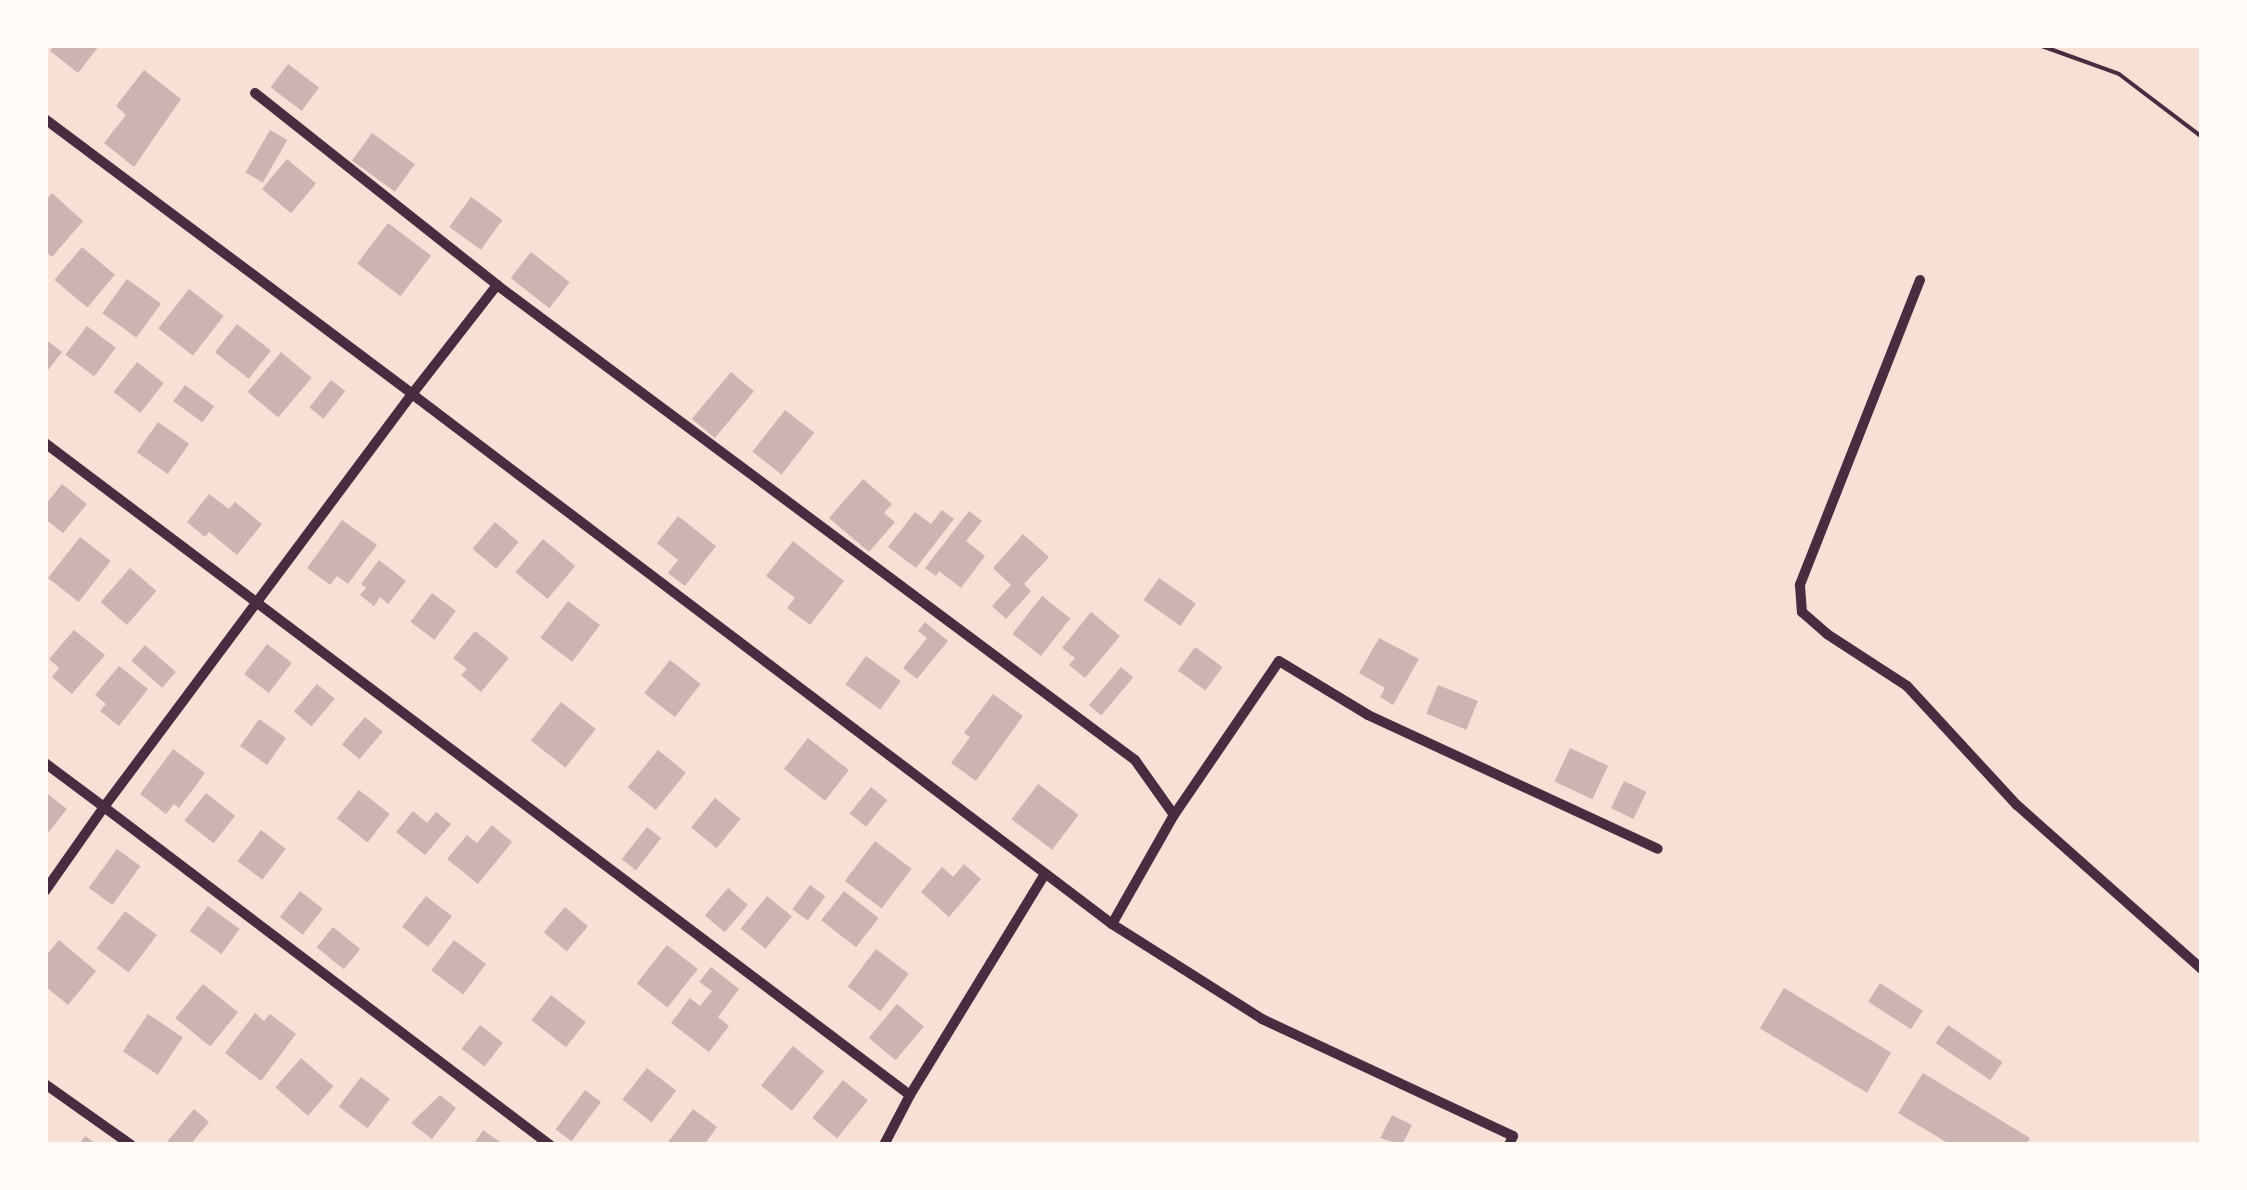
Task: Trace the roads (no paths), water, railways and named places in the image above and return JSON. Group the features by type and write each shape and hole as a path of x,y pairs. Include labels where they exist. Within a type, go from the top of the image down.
{"street":[{"path":"255,93 496,284 1135,760 1174,816"},
{"path":"45,118 1112,924 1262,1019 1513,1136 1509,1145"},
{"path":"1920,280 1800,585 1802,612 1827,634 1907,686 2017,805 2202,969"},
{"path":"45,891 496,284"},
{"path":"45,443 258,600 910,1096"},
{"path":"1112,924 1174,816 1279,661 1368,715 1658,849"},
{"path":"45,762 550,1145"},
{"path":"884,1145 1045,874"},
{"path":"45,1084 131,1145"}]}
